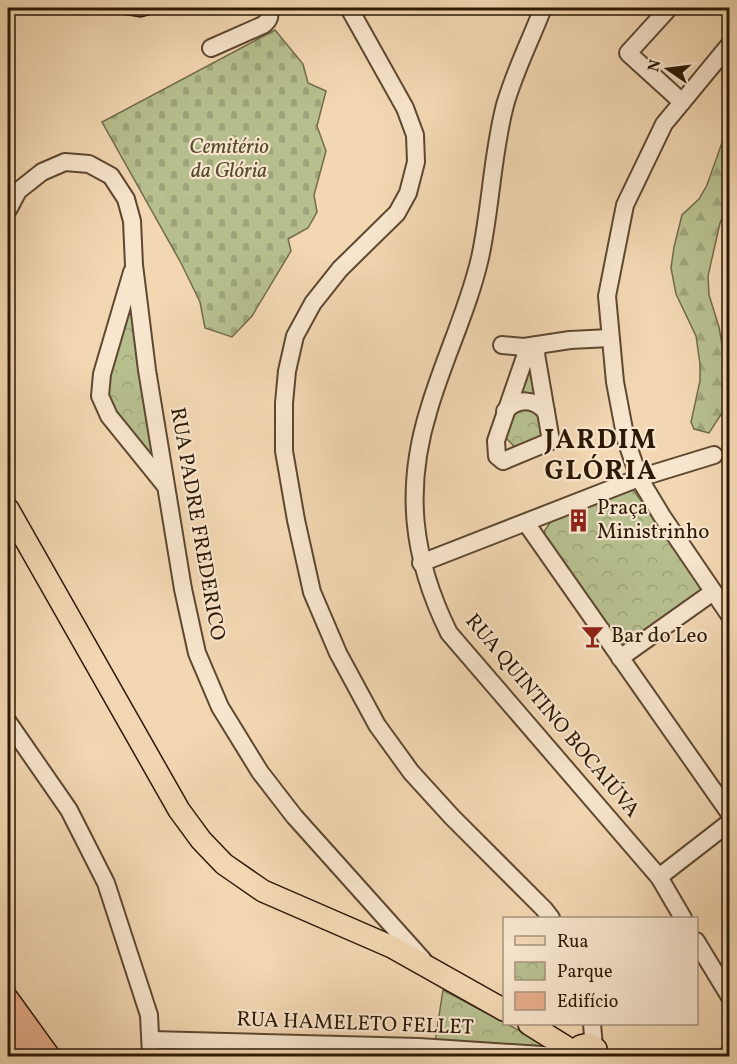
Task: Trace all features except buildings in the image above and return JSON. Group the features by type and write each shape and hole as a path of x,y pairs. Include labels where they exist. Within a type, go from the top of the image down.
{"main road":[{"path":"8,508 131,729 179,810 201,840 224,864 263,891 392,947 503,1009"},
{"path":"532,1025 548,1036 590,1053"}],"street":[{"path":"211,48 264,26 270,15 269,8"},
{"path":"349,8 405,108 415,135 416,162 408,193 397,213 340,269 313,303 295,336 286,371 284,451 296,520 312,592 338,653 377,725 411,772 550,917"},
{"name":"RUA QUINTINO BOCAIÚVA","path":"543,8 506,104 496,150 480,258 457,332 429,408 417,456 413,505 421,563 434,603 449,633 659,877 682,917"},
{"path":"669,8 628,53 682,102"},
{"path":"729,44 664,124 625,205 607,296 615,382 626,440 639,478 729,616"},
{"path":"8,210 18,191 42,172 65,162 89,164 111,176 126,200 132,221 134,265 102,374 100,396 109,416 165,486"},
{"name":"RUA PADRE FREDERICO","path":"134,265 165,486 197,653 220,707 260,772 294,816 427,965"},
{"path":"502,345 521,348 570,340 610,338"},
{"path":"535,346 551,441 503,460 497,456 496,441 526,354 535,346"},
{"path":"505,411 515,403 522,401 537,404 546,412"},
{"path":"421,563 526,524 639,478 714,455"},
{"path":"526,524 729,814"},
{"path":"620,658 712,592"},
{"path":"8,722 69,810 106,883 142,988 149,1014 151,1048"},
{"path":"659,877 729,822"},
{"path":"698,944 729,997"},
{"path":"590,1053 592,1025"},
{"name":"RUA HAMELETO FELLET","path":"151,1048 556,1056"}],"green space":[{"name":"Cemitério da Glória","path":"275,30 303,64 308,83 326,91 317,126 326,151 314,195 317,212 308,228 288,239 291,251 252,316 232,337 205,328 200,302 181,263 102,122"},
{"path":"729,123 729,205 720,223 708,276 709,295 719,327 725,362 726,397 722,413 709,433 694,429 691,422 700,381 700,364 696,336 676,294 671,268 682,215 699,199 707,185"},
{"path":"133,287 157,470 112,414 105,395 106,376"},
{"path":"527,355 545,409 515,402"},
{"path":"536,405 546,436 522,449 515,447 505,437 505,416"},
{"path":"630,489 634,491 702,584 700,593 622,649 544,537 545,530 552,520"},
{"path":"443,990 503,1022 503,1025 509,1025 556,1050 435,1042"}],"place":[{"name":"Praça Ministrinho","path":"579,520"},
{"name":"Bar do Leo","path":"593,636"}],"district":[{"name":"JARDIM GLÓRIA","path":"601,456"}]}
